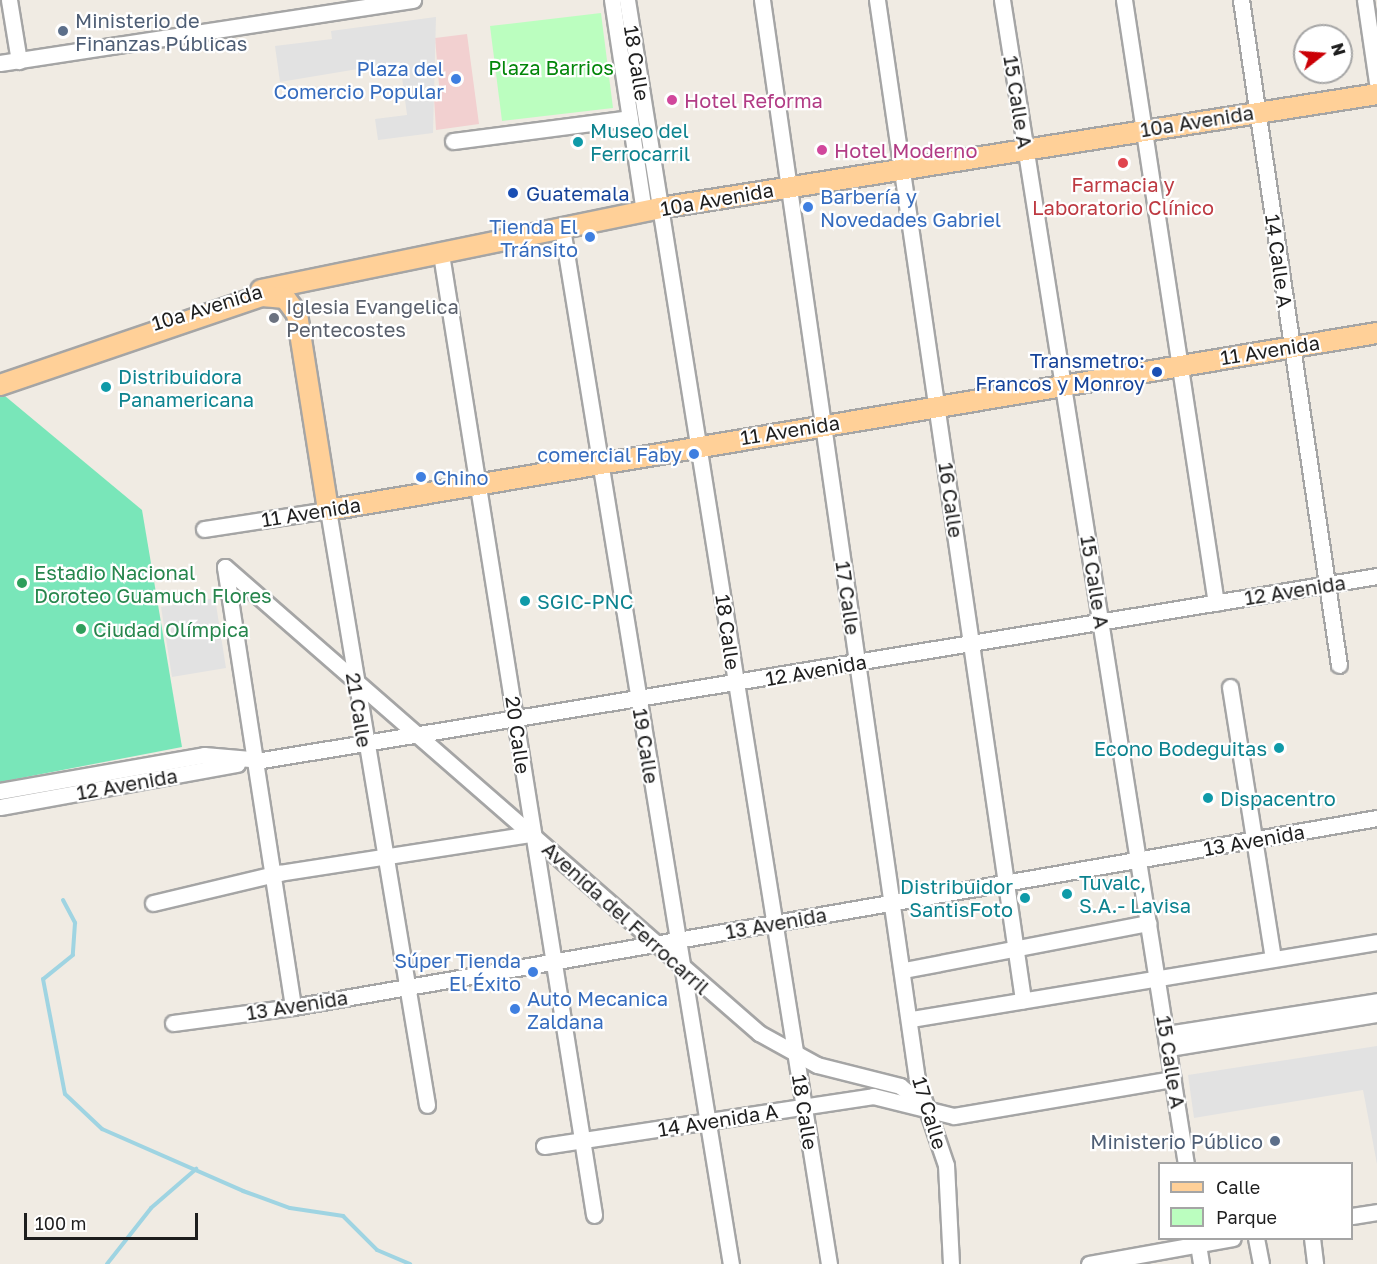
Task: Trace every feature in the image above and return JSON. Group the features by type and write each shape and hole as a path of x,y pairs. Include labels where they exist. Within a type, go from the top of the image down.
{"main road":[{"name":"10a Avenida","path":"0,377 227,300 562,228 652,210 902,167 1377,94"},
{"path":"297,314 305,293 342,275"},
{"name":"10a Avenida","path":"0,385 262,296 285,298 297,314"},
{"name":"21 Calle","path":"297,314 328,510"},
{"name":"11 Avenida","path":"328,510 699,445 1377,333"}],"street":[{"path":"9,0 19,61"},
{"path":"0,64 320,7 413,0"},
{"name":"18 Calle","path":"612,0 630,118 652,210 699,445 829,1264"},
{"name":"18 Calle","path":"627,0 652,210"},
{"name":"17 Calle","path":"762,0 857,663 912,1019 917,1080 946,1165 951,1264"},
{"name":"16 Calle","path":"878,0 1023,1000"},
{"name":"15 Calle A","path":"1002,0 1186,1162"},
{"path":"1124,0 1216,603"},
{"name":"14 Calle A","path":"1241,0 1259,112 1325,585 1339,664"},
{"path":"1365,0 1377,82"},
{"path":"453,141 630,118"},
{"name":"19 Calle","path":"562,228 602,462 638,699 731,1264"},
{"name":"20 Calle","path":"441,254 516,718 552,962 584,1139 594,1215"},
{"name":"11 Avenida","path":"204,529 328,510"},
{"name":"21 Calle","path":"328,510 404,988 427,1105"},
{"name":"Avenida del Ferrocarril","path":"255,760 225,567 759,1033 796,1055 900,1086 928,1107"},
{"name":"12 Avenida","path":"0,807 255,760 736,684 1377,576"},
{"path":"1230,687 1273,959"},
{"name":"12 Avenida","path":"0,791 204,755 255,760"},
{"path":"255,760 294,1007"},
{"name":"13 Avenida","path":"173,1023 294,1007 1377,818"},
{"path":"153,903 273,875 532,834"},
{"path":"904,970 1149,923"},
{"path":"912,1019 1377,942"},
{"path":"1168,1041 1377,1001"},
{"path":"1168,1041 1377,1014"},
{"name":"14 Avenida A","path":"544,1146 873,1096 928,1107 954,1116 1173,1079"},
{"path":"1353,1216 1377,1212"},
{"path":"1089,1264 1148,1259 1197,1242 1221,1240"},
{"path":"1256,1240 1261,1264"},
{"path":"1311,1240 1315,1264"},
{"path":"1197,1242 1201,1264"}],"shaded area":[{"path":"436,17 433,133 378,140 375,119 407,115 400,62 280,82 275,46 332,39 331,31"},
{"path":"467,34 479,124 436,130 434,98 440,96 435,38"},
{"path":"215,598 226,668 172,677 161,607"},
{"path":"1377,1046 1377,1164 1363,1090 1194,1118 1188,1075"}],"green space":[{"name":"Plaza Barrios","path":"601,13 613,108 502,121 490,26"},
{"name":"Ciudad Olímpica","path":"5,396 142,510 182,747 0,782 0,397"}],"waterway":[{"path":"63,900 75,923 73,955 43,979 65,1094 102,1129 243,1191 290,1208 343,1216 377,1250 410,1264"},
{"path":"107,1264 151,1208 196,1169"}],"place":[{"name":"Ministerio de Finanzas Públicas","path":"63,31"},
{"name":"Plaza del Comercio Popular","path":"456,79"},
{"name":"Hotel Reforma","path":"672,100"},
{"name":"Museo del Ferrocarril","path":"578,142"},
{"name":"Hotel Moderno","path":"822,150"},
{"name":"Farmacia y Laboratorio Clínico","path":"1123,163"},
{"name":"Guatemala","path":"513,193"},
{"name":"Barbería y Novedades Gabriel","path":"808,207"},
{"name":"Tienda El Tránsito","path":"590,237"},
{"name":"Iglesia Evangelica Pentecostes","path":"274,318"},
{"name":"Transmetro: Francos y Monroy","path":"1157,372"},
{"name":"Distribuidora Panamericana","path":"106,387"},
{"name":"comercial Faby","path":"694,454"},
{"name":"Chino","path":"421,477"},
{"name":"Estadio Nacional Doroteo Guamuch Flores","path":"22,583"},
{"name":"SGIC-PNC","path":"525,601"},
{"name":"Ciudad Olímpica","path":"81,629"},
{"name":"Econo Bodeguitas","path":"1279,748"},
{"name":"Dispacentro","path":"1208,798"},
{"name":"Tuvalc, S.A.- Lavisa","path":"1067,894"},
{"name":"Distribuidor SantisFoto","path":"1025,898"},
{"name":"Súper Tienda El Éxito","path":"533,972"},
{"name":"Auto Mecanica Zaldana","path":"515,1009"},
{"name":"Ministerio Público","path":"1275,1141"}]}
